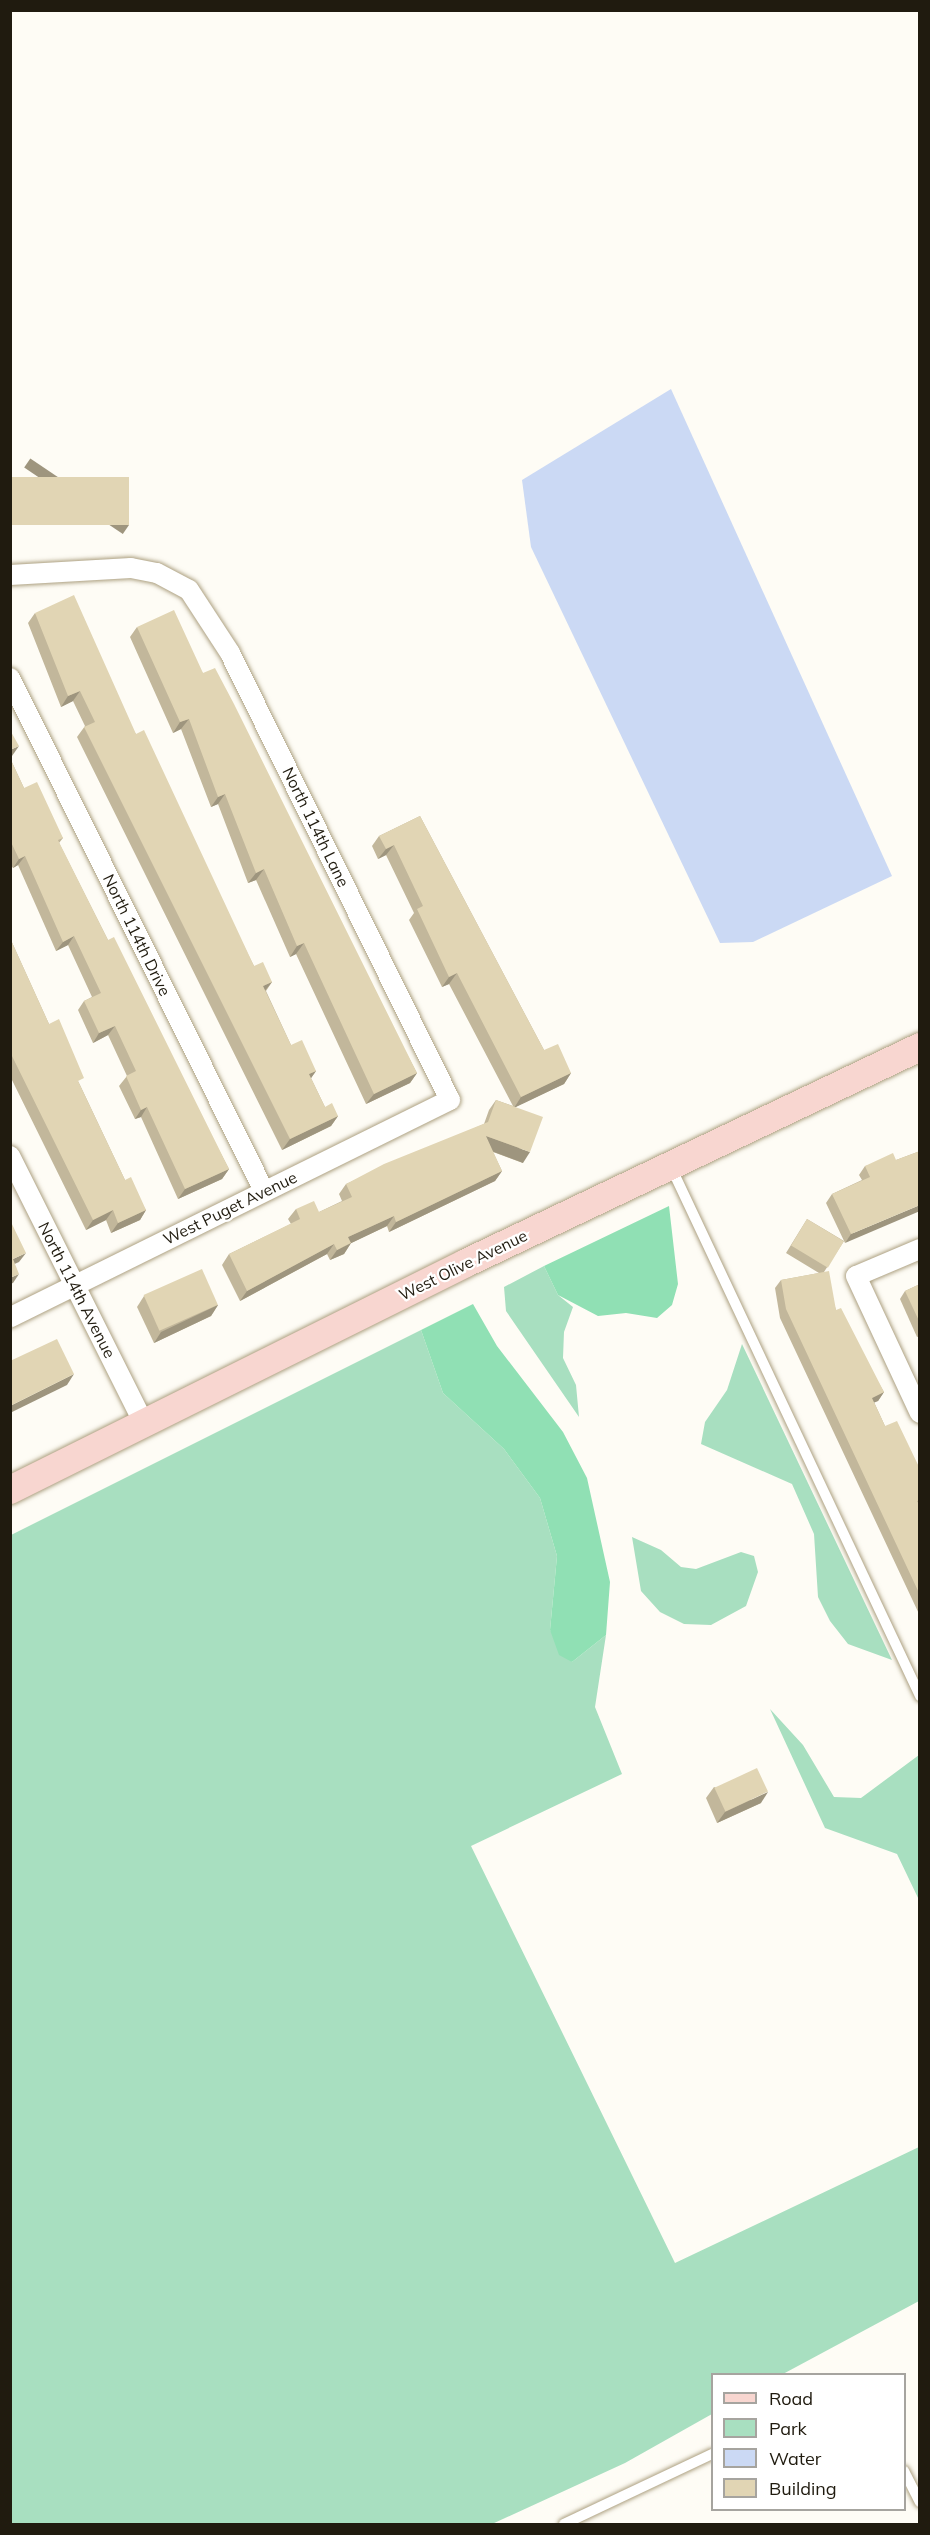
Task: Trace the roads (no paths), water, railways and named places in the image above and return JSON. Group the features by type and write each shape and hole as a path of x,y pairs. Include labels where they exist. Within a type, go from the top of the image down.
{"main road":[{"name":"West Olive Avenue","path":"10,1490 670,1165 920,1047"}],"street":[{"name":"North 114th Lane","path":"10,575 106,567 157,573 189,591 220,635 450,1100"},
{"name":"North 114th Drive","path":"10,678 264,1191"},
{"name":"West Puget Avenue","path":"10,1317 450,1100"},
{"name":"North 114th Avenue","path":"10,1156 144,1424"},
{"path":"920,1249 856,1276 920,1413"}],"lane":[{"path":"670,1165 920,1696"},
{"path":"564,2524 711,2454"},
{"path":"906,2475 920,2502"}],"water":[{"path":"671,389 892,876 753,942 720,943 531,547 522,480"}]}
